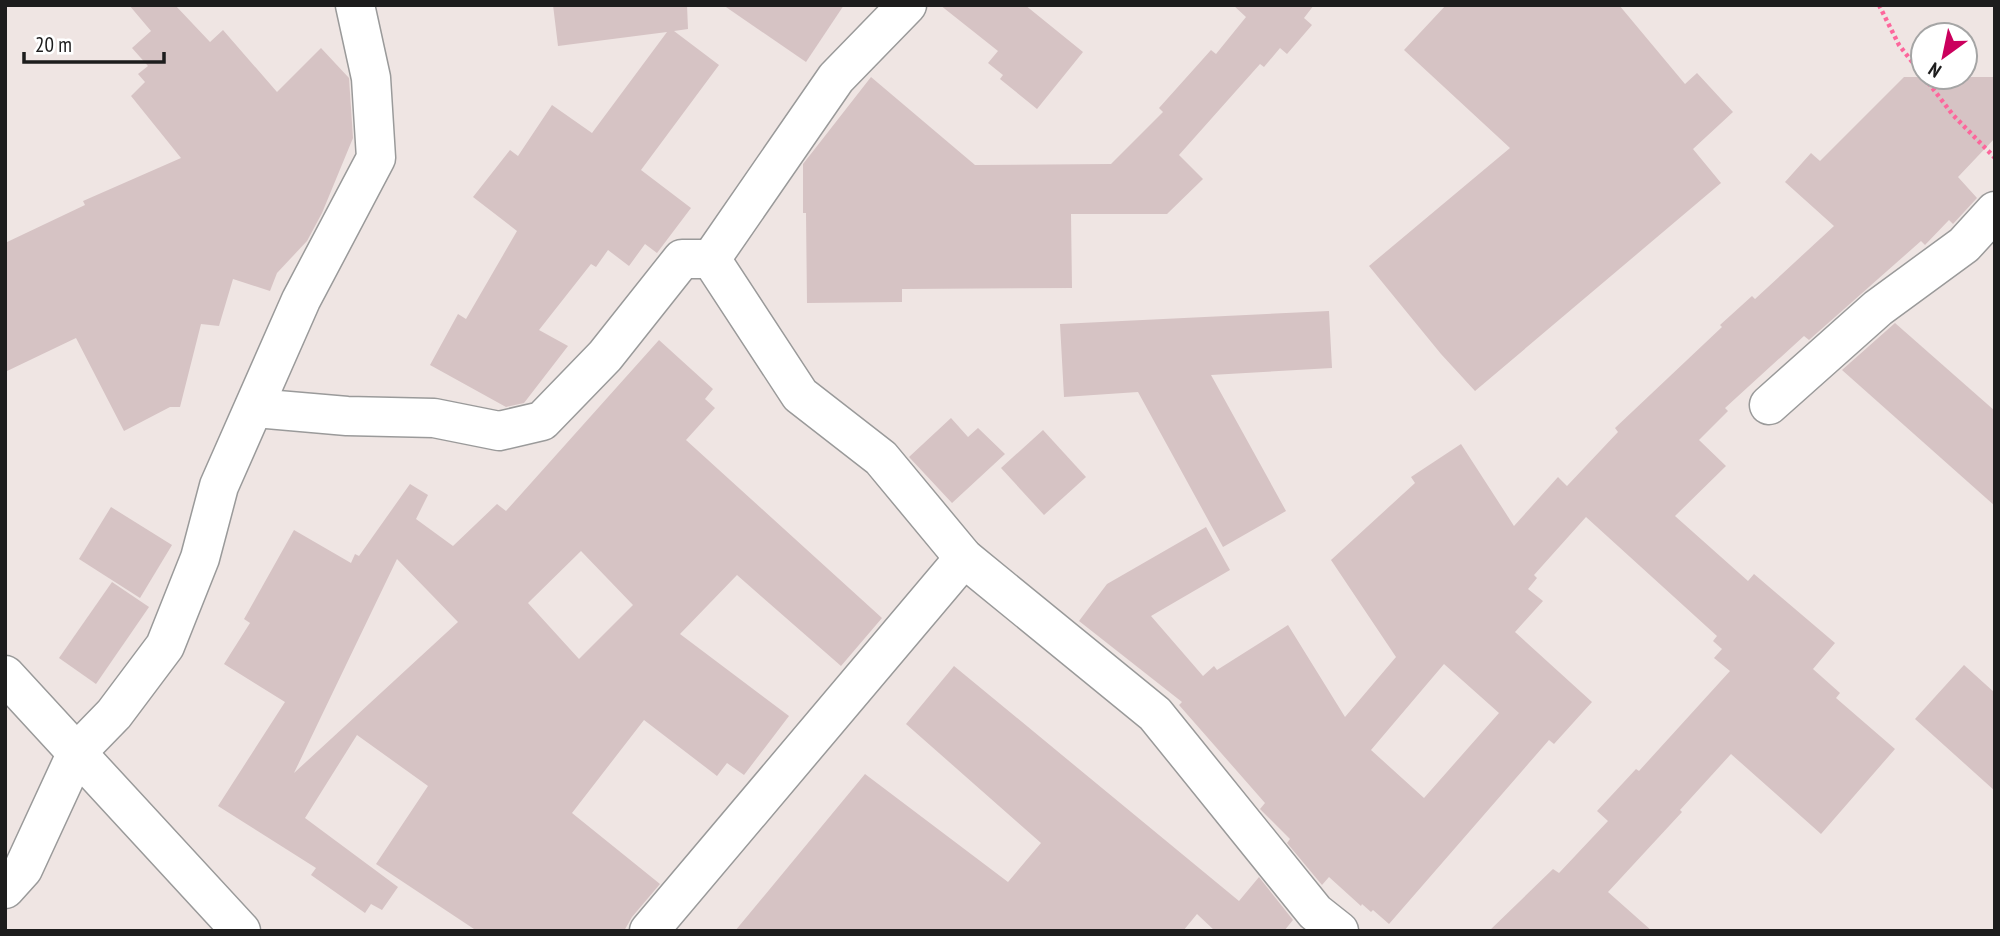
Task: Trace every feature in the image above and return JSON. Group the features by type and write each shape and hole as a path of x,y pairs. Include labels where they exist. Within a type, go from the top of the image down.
{"street":[{"path":"5,889 23,869 77,752 114,714 165,646 200,558 219,486 302,300 376,158 371,78 355,5"},
{"path":"711,258 836,78 907,5"},
{"path":"1769,405 1878,309 1965,244 1995,211"},
{"path":"254,408 347,416 434,418 499,431 542,421 605,356 682,259 711,258"},
{"path":"711,258 800,395 881,458 964,558 1155,714 1315,912 1339,931"},
{"path":"649,931 964,558"},
{"path":"5,675 241,931"}],"path":[{"path":"1879,5 1899,45 1909,57"},
{"path":"1936,91 1954,115 1995,158"}],"building":[{"path":"129,5 175,5 210,42 223,30 277,92 321,48 349,78 353,138 322,213 307,241 277,273 270,291 233,279 219,326 201,324 180,407 170,407 124,431 76,338 5,372 5,243 85,205 83,201 181,158 131,96 145,82 138,74 148,66 132,48 151,31"},
{"path":"553,5 687,5 688,29 674,31 719,65 641,170 691,208 657,253 645,244 629,266 608,250 596,267 591,264 539,330 568,346 524,403 506,407 430,365 458,314 466,319 517,231 473,197 510,150 518,156 552,105 592,133 667,32 558,46"},
{"path":"723,5 844,5 806,62"},
{"path":"940,5 1025,5 1083,52 1037,109 1000,79 1003,75 988,63 998,51"},
{"path":"1233,5 1314,5 1304,18 1312,25 1287,54 1280,48 1264,67 1260,64 1179,155 1203,179 1167,214 1071,214 1072,288 902,289 902,302 807,303 803,164 871,77 975,165 1111,164 1163,112 1159,108 1211,50 1216,54 1246,17"},
{"path":"1446,5 1619,5 1685,84 1697,73 1733,112 1693,149 1721,183 1475,391 1369,266 1510,148 1404,50"},
{"path":"1904,77 1909,77 1909,91 1979,91 1979,77 1995,77 1995,138 1958,177 1977,198 1953,224 1949,220 1925,245 1921,241 1809,340 1804,336 1725,408 1728,411 1699,440 1726,466 1675,516 1748,581 1754,574 1835,643 1813,669 1840,693 1836,698 1895,749 1821,834 1731,754 1608,892 1652,931 1489,931 1553,869 1559,873 1608,821 1597,811 1636,769 1639,771 1730,671 1714,658 1722,649 1713,641 1717,636 1586,517 1534,575 1537,578 1528,589 1543,601 1515,632 1592,702 1554,744 1549,740 1389,924 1373,910 1371,912 1362,904 1361,906 1329,877 1322,885 1287,843 1290,839 1260,809 1265,803 1179,705 1182,702 1079,621 1107,584 1206,527 1230,570 1151,616 1203,676 1214,666 1217,670 1288,625 1345,717 1396,657 1331,560 1415,483 1411,477 1461,444 1514,526 1558,477 1567,486 1618,432 1615,428 1722,327 1720,325 1752,296 1755,299 1834,226 1785,182 1811,153 1820,161","holes":["1444,664 1499,713 1424,798 1371,750"]},
{"path":"1329,311 1332,368 1211,375 1286,511 1223,547 1138,392 1064,397 1060,324"},
{"path":"1895,323 1995,411 1995,506 1842,370"},
{"path":"659,340 713,389 705,399 715,408 686,440 882,618 841,666 737,575 680,634 789,716 744,775 727,763 717,776 644,720 572,813 660,884 632,917 624,931 477,931 376,864 428,786 357,735 305,818 398,887 382,910 371,904 365,913 311,875 316,868 218,806 285,702 224,664 250,623 244,619 294,530 351,563 355,554 359,556 410,484 428,495 416,519 453,546 497,504 506,511","holes":["581,551 633,605 579,659 528,603","397,559 458,622 294,773"]},
{"path":"951,418 968,437 978,428 1005,454 952,503 909,457"},
{"path":"1043,430 1086,477 1044,515 1001,468"},
{"path":"111,507 172,545 140,598 79,559"},
{"path":"112,582 149,607 96,684 59,658"},
{"path":"1964,665 1995,693 1995,791 1915,719"},
{"path":"954,666 1239,901 1259,877 1293,920 1284,931 1215,931 1197,914 1183,931 735,931 865,774 1008,882 1041,843 906,724"}]}
